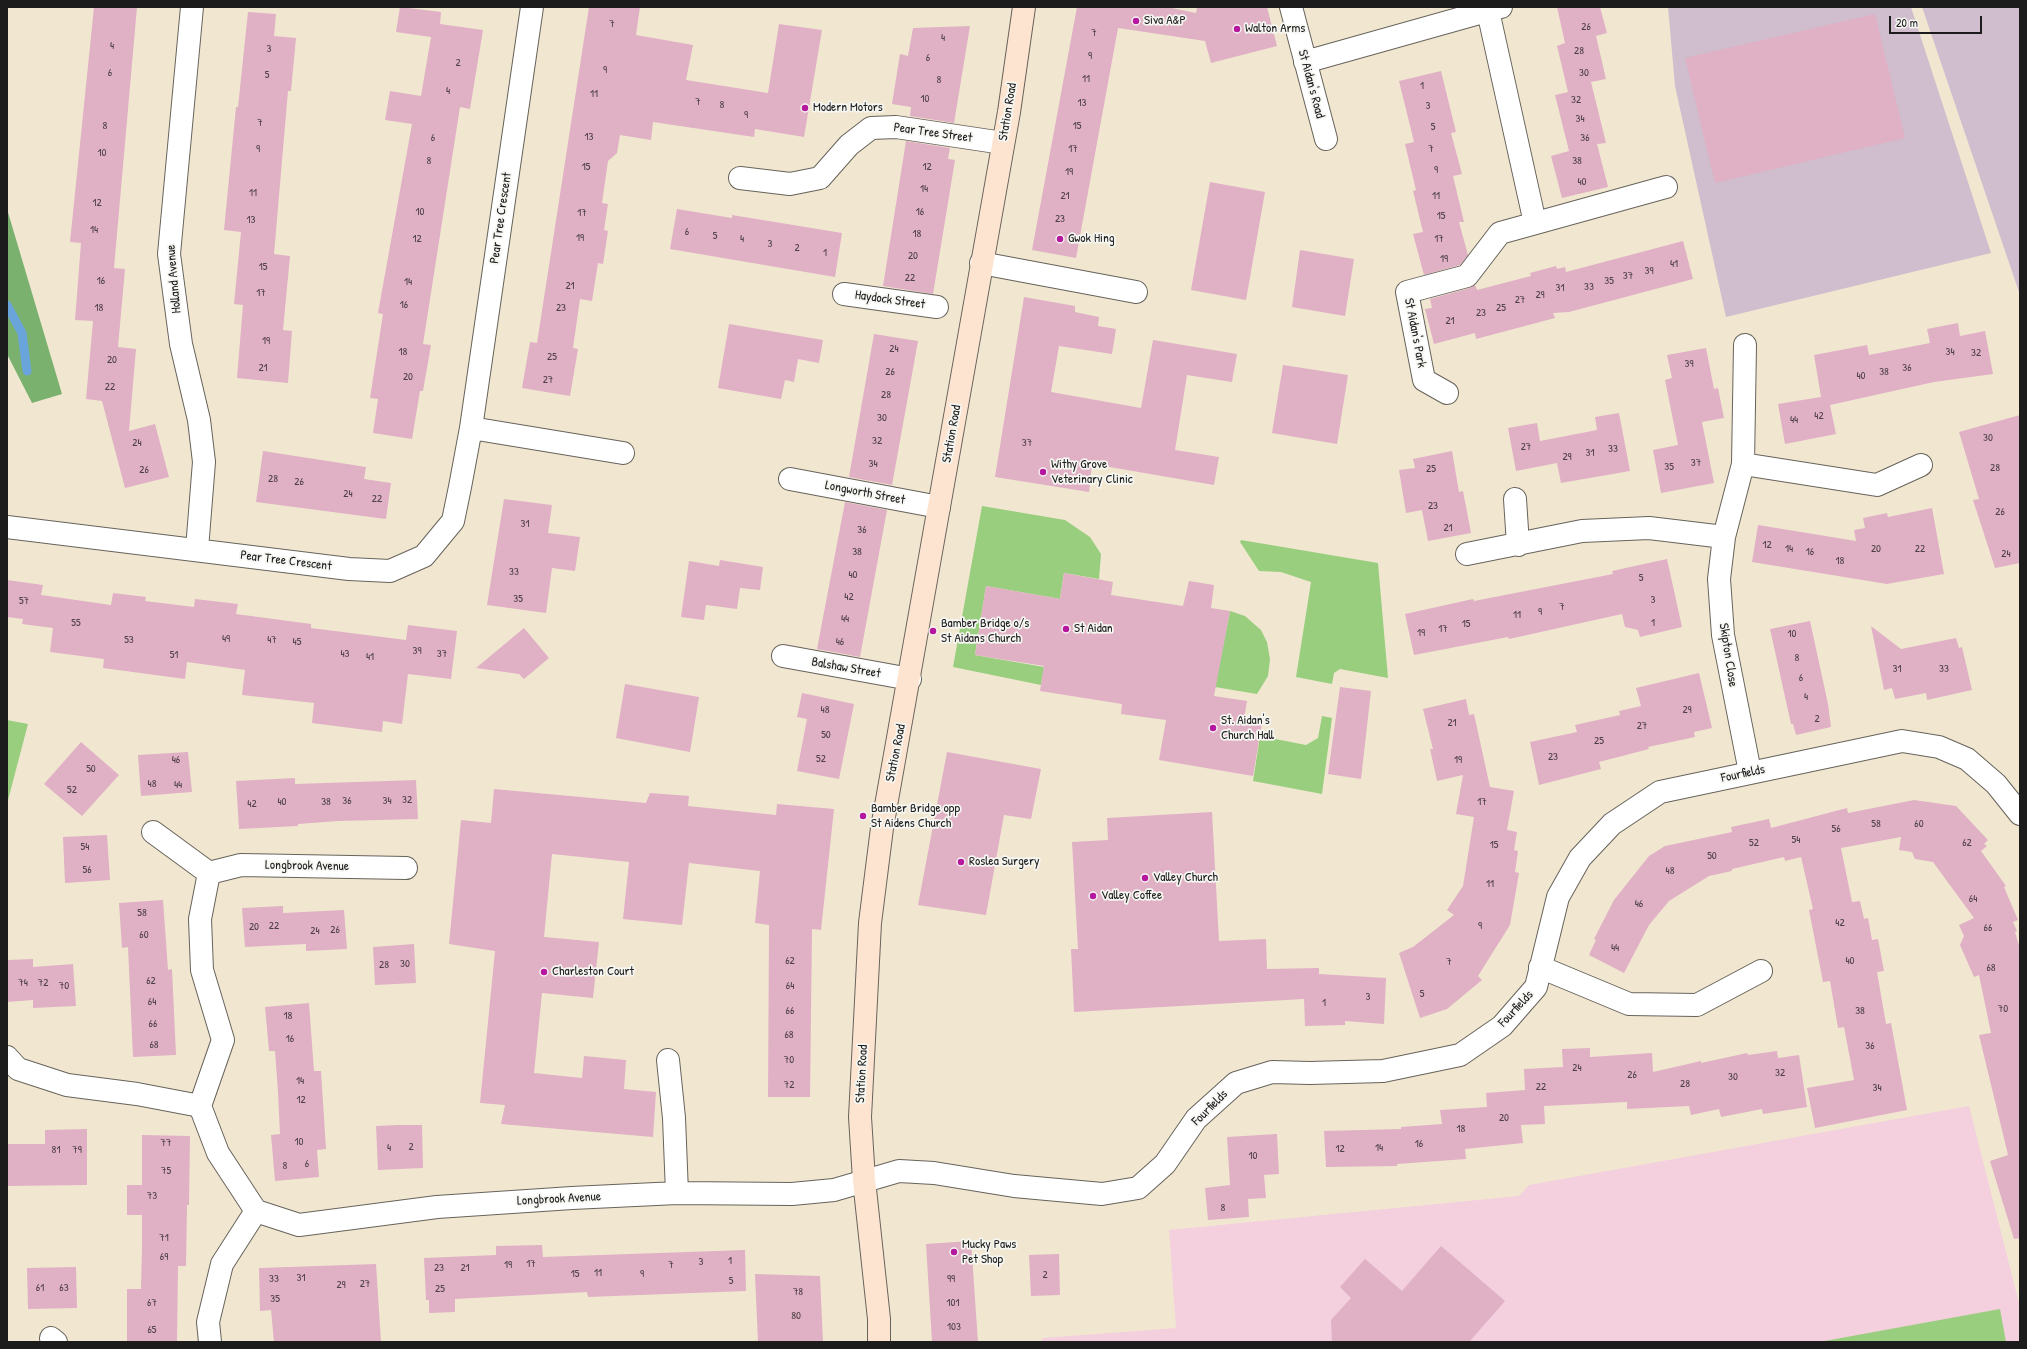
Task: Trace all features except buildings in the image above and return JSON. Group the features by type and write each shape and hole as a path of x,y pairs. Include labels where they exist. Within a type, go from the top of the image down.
{"main road":[{"name":"Station Road","path":"879,1342 879,1319 864,1180 860,1117 870,923 882,828 910,679 1003,143 1024,7"}],"street":[{"name":"Holland Avenue","path":"192,7 169,254 181,344 199,420 204,462 197,549"},
{"name":"Pear Tree Crescent","path":"7,527 197,549 348,569 390,571 424,556 453,521 471,428 532,7"},
{"name":"St Aidan's Road","path":"1291,7 1326,139"},
{"path":"1305,62 1494,9 1535,223"},
{"name":"Pear Tree Street","path":"740,178 790,184 820,178 849,145 871,128 896,127 1003,143"},
{"name":"St Aidan's Park","path":"1446,393 1424,380 1407,292 1467,276 1500,233 1666,187"},
{"path":"981,263 1136,292"},
{"name":"Haydock Street","path":"844,294 937,307"},
{"name":"Skipton Close","path":"1745,345 1743,464 1724,537 1719,579 1723,635 1750,772"},
{"path":"471,428 622,452"},
{"path":"1743,464 1877,485 1921,465"},
{"name":"Longworth Street","path":"790,478 939,507"},
{"path":"1516,499 1518,545"},
{"path":"1468,554 1582,532 1649,528 1724,537"},
{"name":"Balshaw Street","path":"783,656 910,679"},
{"name":"Fourfields","path":"864,1180 900,1171 934,1173 1014,1186 1102,1194 1138,1188 1165,1164 1196,1119 1236,1083 1272,1072 1310,1073 1382,1071 1460,1055 1502,1026 1536,987 1558,897 1580,858 1612,824 1660,792 1902,741 1939,747 1967,759 1996,784 2020,814"},
{"path":"154,832 209,873 200,919 202,970 223,1040 200,1106 218,1153 256,1211 222,1264 208,1322 210,1342"},
{"name":"Longbrook Avenue","path":"209,873 241,865 406,868"},
{"path":"1540,967 1629,1004 1697,1005 1761,971"},
{"path":"668,1060 674,1118 677,1193"},
{"path":"10,1070 67,1085 137,1094 200,1106"},
{"name":"Longbrook Avenue","path":"256,1211 299,1225 437,1207 572,1198 677,1193 792,1194 834,1190 864,1180"}],"shaded area":[{"path":"1668,7 1911,7 1991,253 1726,317 1675,86"},
{"path":"1922,7 2020,7 2020,295"},
{"path":"1969,1106 2020,1307 2020,1342 1042,1342 1042,1338 1176,1328 1169,1230 1519,1196 1529,1185"}],"green space":[{"path":"7,209 62,394 32,403 7,354"},
{"path":"982,506 1065,520 1090,537 1101,554 1099,579 1064,573 1060,599 986,586 975,655 1044,667 1041,685 953,667"},
{"path":"1241,540 1378,563 1388,678 1340,669 1334,673 1332,684 1296,677 1311,582 1281,572 1259,571 1240,542"},
{"path":"1230,611 1245,616 1261,630 1267,642 1270,659 1268,676 1257,694 1215,687"},
{"path":"1322,716 1332,718 1322,794 1253,781 1260,736 1306,745 1318,738"},
{"path":"7,720 28,724 7,804"},
{"path":"2000,1309 2006,1342 1819,1342"}],"waterway":[{"path":"7,305 22,333 27,371"}],"place":[{"name":"Siva A&P","path":"1136,21"},
{"name":"Walton Arms","path":"1237,29"},
{"name":"Modern Motors","path":"805,108"},
{"name":"Gwok Hing","path":"1060,239"},
{"name":"Withy Grove Veterinary Clinic","path":"1043,472"},
{"name":"St Aidan","path":"1066,629"},
{"name":"Bamber Bridge o/s St Aidans Church","path":"933,631"},
{"name":"St. Aidan's Church Hall","path":"1213,728"},
{"name":"Bamber Bridge opp St Aidens Church","path":"863,816"},
{"name":"Roslea Surgery","path":"961,862"},
{"name":"Valley Church","path":"1145,878"},
{"name":"Valley Coffee","path":"1093,896"},
{"name":"Charleston Court","path":"544,972"},
{"name":"Mucky Paws Pet Shop","path":"954,1252"}]}
